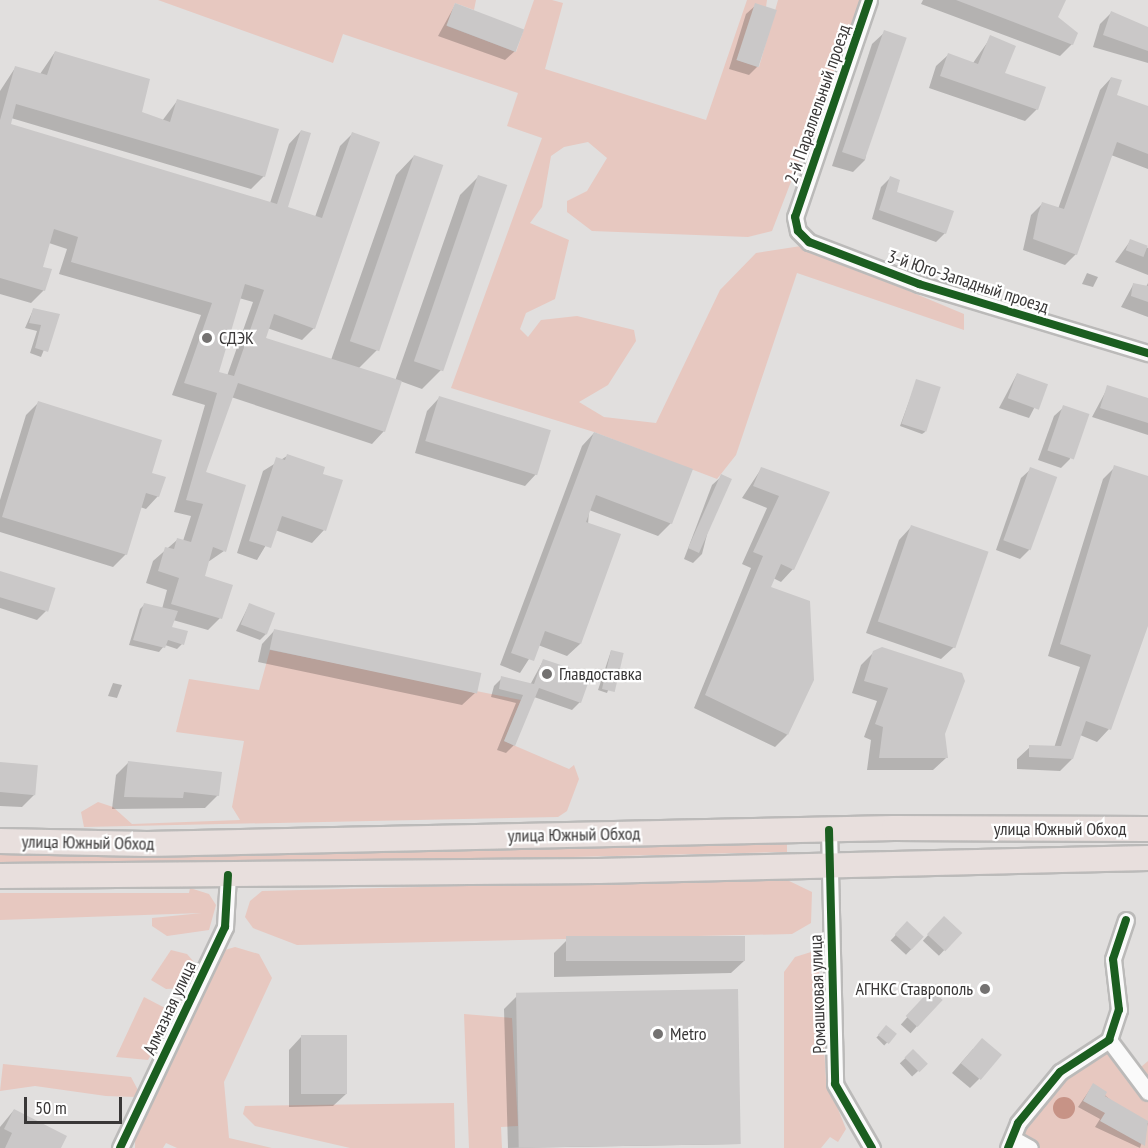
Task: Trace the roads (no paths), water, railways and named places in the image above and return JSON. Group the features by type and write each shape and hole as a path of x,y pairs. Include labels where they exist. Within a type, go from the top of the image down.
{"main road":[{"name":"улица Южный Обход","path":"0,841 147,844 829,830 1148,830"},
{"name":"улица Южный Обход","path":"0,876 228,875 1148,858"}],"street":[{"name":"2-й Параллельный проезд","path":"795,217 869,0"},
{"name":"3-й Юго-Западный проезд","path":"795,217 798,231 809,242 918,284 1148,353"},
{"name":"Ромашковая улица","path":"829,830 835,1084 872,1148"},
{"name":"Алмазная улица","path":"120,1148 225,927 228,875"},
{"path":"1030,1148 1011,1143 1018,1123 1060,1072 1109,1040 1119,1010 1113,959 1126,920"},
{"path":"1109,1040 1148,1092"}],"place":[{"name":"СДЭК","path":"207,338"},
{"name":"Главдоставка","path":"547,674"},
{"name":"АГНКС Ставрополь","path":"985,989"},
{"name":"Metro","path":"658,1034"}]}
